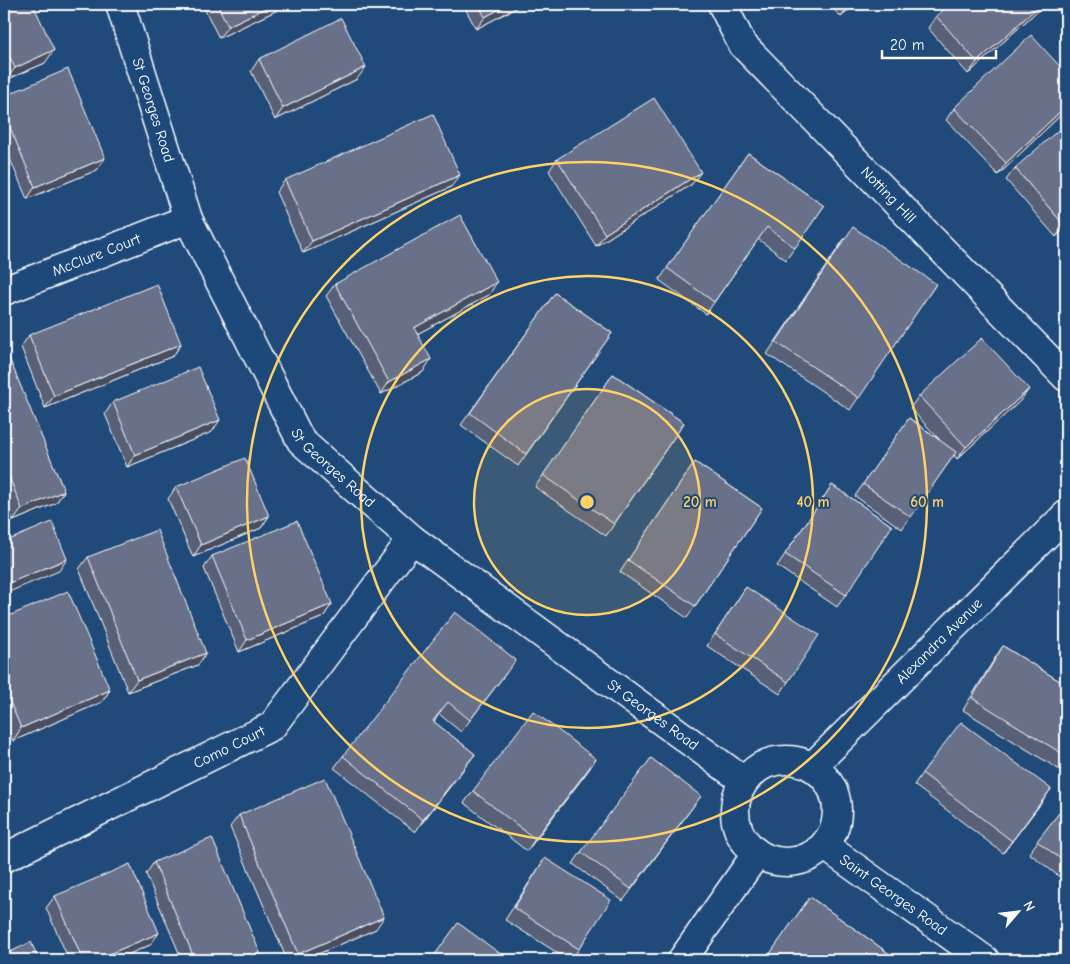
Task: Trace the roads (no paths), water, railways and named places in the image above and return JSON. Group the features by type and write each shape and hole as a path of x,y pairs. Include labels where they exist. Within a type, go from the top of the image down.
{"street":[{"name":"St Georges Road","path":"120,4 188,220 301,441 412,539 744,781"},
{"name":"Notting Hill","path":"722,4 742,44 1066,377"},
{"name":"McClure Court","path":"4,291 188,220"},
{"name":"Alexandra Avenue","path":"812,766 1066,515"},
{"name":"Como Court","path":"4,858 272,726 412,539"},
{"path":"795,760 812,766 826,778 835,794 838,812 834,830 825,846 811,857 792,862 774,861 757,853 745,842 738,827 735,811 737,795 744,781 758,768 776,761 795,760"},
{"name":"Saint Georges Road","path":"825,846 985,960"},
{"path":"682,960 757,853"}]}
